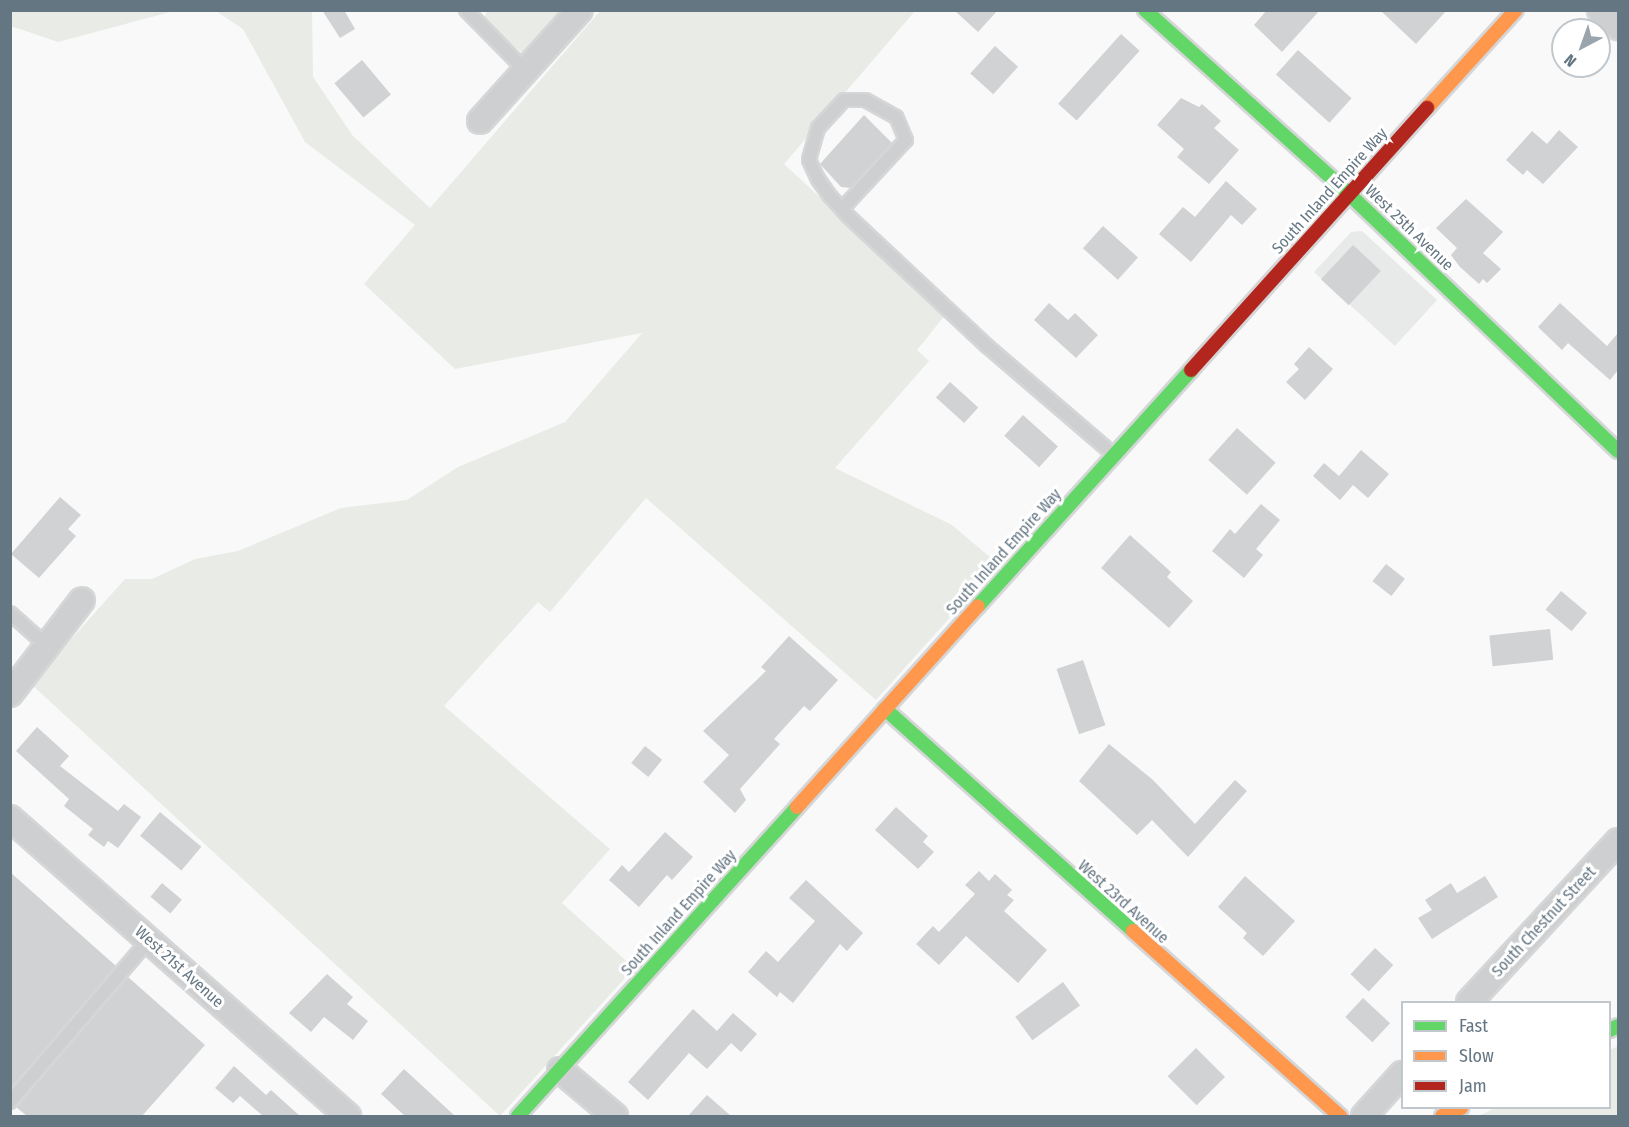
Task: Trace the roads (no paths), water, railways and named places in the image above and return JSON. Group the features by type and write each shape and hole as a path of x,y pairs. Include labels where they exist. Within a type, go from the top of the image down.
{"street":[{"path":"480,121 580,10"},
{"name":"West 25th Avenue","path":"1145,10 1349,194 1618,451"},
{"name":"South Inland Empire Way","path":"518,1116 1516,10"},
{"path":"1600,10 1618,27"},
{"path":"10,694 82,600"},
{"name":"West 23rd Avenue","path":"885,709 1340,1116"},
{"name":"West 21st Avenue","path":"14,828 149,940 348,1116"},
{"name":"South Chestnut Street","path":"1470,1001 1618,841"},
{"path":"560,1070 615,1116"},
{"path":"1364,1116 1401,1075"},
{"path":"1442,1116 1457,1109"}],"lane":[{"path":"466,10 526,71"},
{"path":"842,209 906,140 896,117 865,100 844,100 833,109 810,150 818,179 842,209 987,346 1114,454"},
{"path":"10,613 47,646"},
{"path":"10,1102 149,940"}]}
